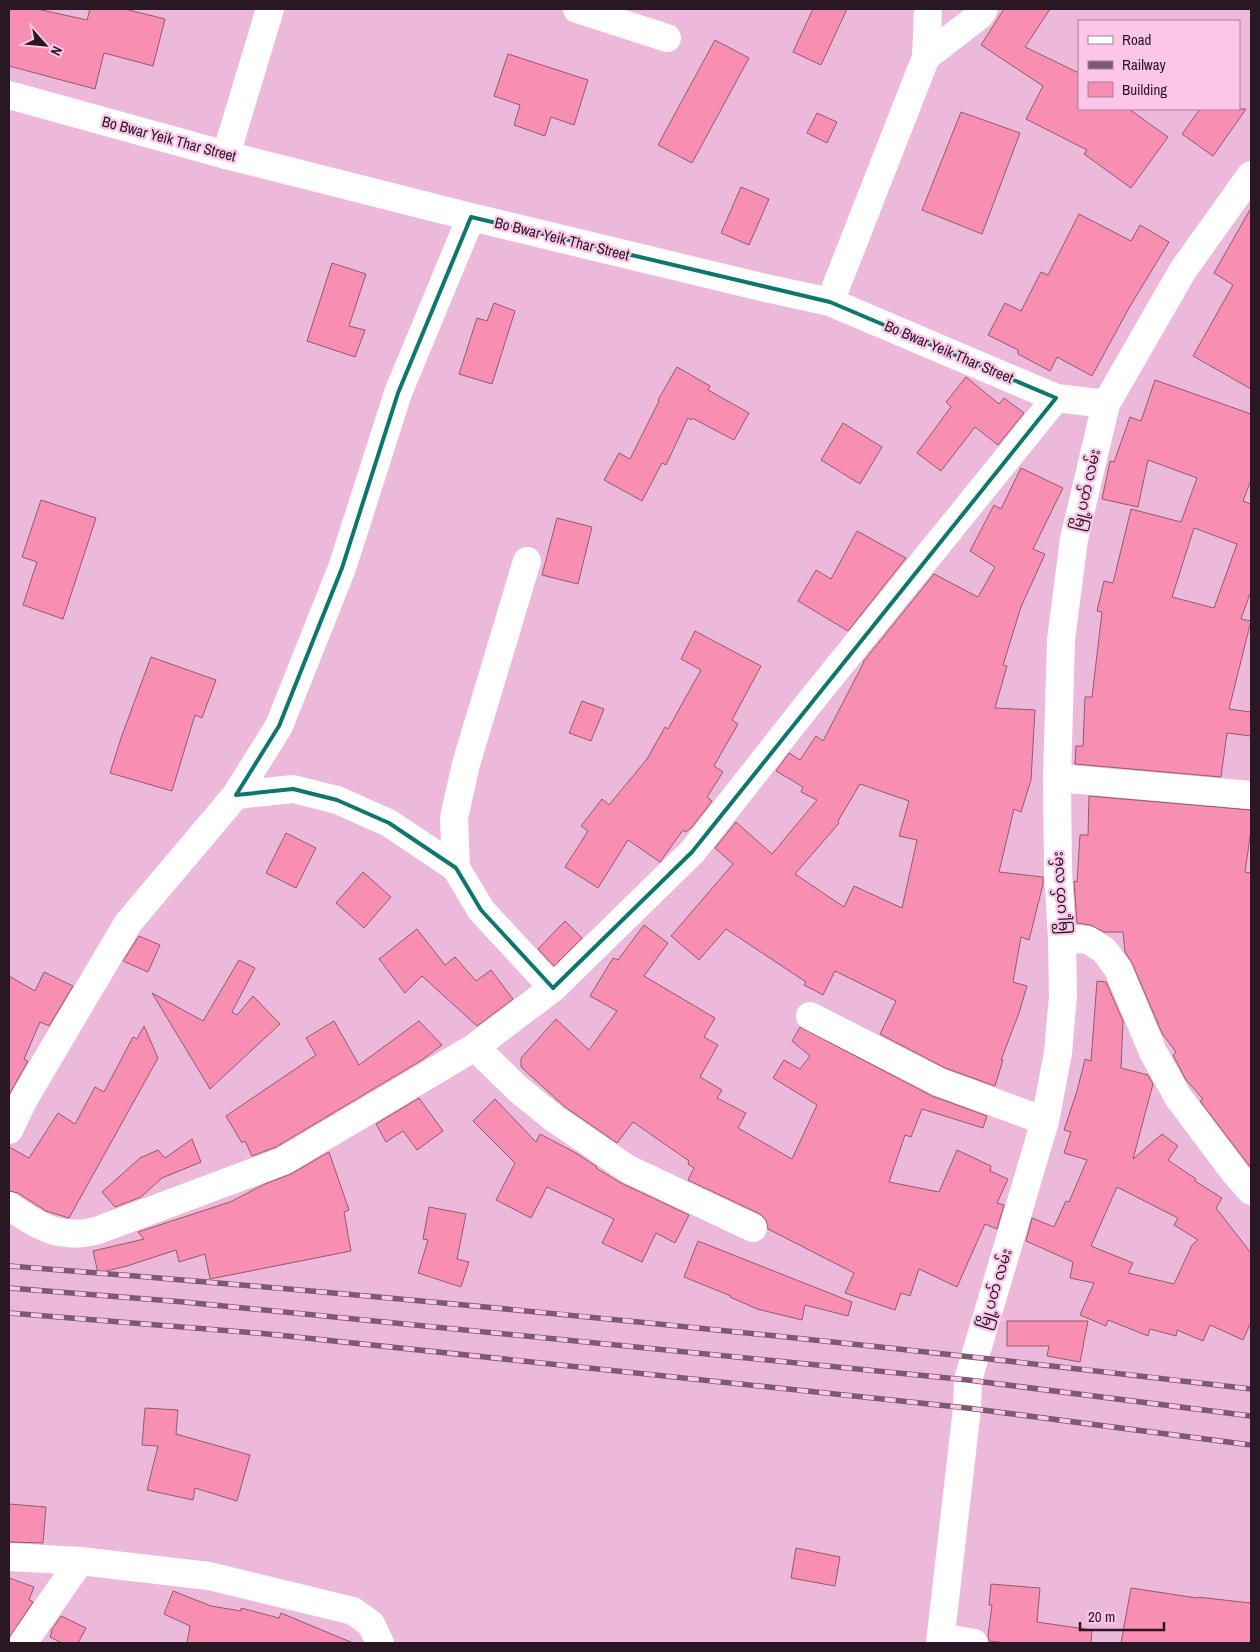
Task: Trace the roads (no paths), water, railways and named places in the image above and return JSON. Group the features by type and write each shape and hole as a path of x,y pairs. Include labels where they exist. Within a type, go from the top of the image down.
{"street":[{"path":"226,155 270,9"},
{"path":"577,9 667,38"},
{"path":"830,302 926,57 928,9"},
{"path":"926,57 979,16 984,9"},
{"name":"Bo Bwar Yeik Thar Street","path":"9,95 226,155 471,217 830,302 1056,398 1106,404"},
{"name":"မြို့ပတ် လမ်း","path":"940,1640 967,1408 968,1380 1045,1121 1058,1053 1063,996 1058,872 1057,778 1061,640 1074,539 1106,404 1184,270 1251,175"},
{"path":"9,1130 24,1097 128,923 236,795 279,726 342,568 398,393 471,217"},
{"path":"9,1206 46,1229 80,1235 96,1231 284,1161 475,1047 552,988 692,852 810,702 1056,398"},
{"path":"456,868 454,818 466,764 527,561"},
{"path":"1057,778 1251,795"},
{"path":"236,795 293,789 337,800 389,823 456,868 481,910 552,988"},
{"path":"1062,938 1088,940 1104,950 1118,969 1153,1052 1178,1097 1235,1173 1251,1191"},
{"path":"810,1016 939,1082 1045,1121"},
{"path":"475,1047 519,1090 555,1119 628,1169 753,1228"},
{"path":"9,1557 80,1562 209,1576 353,1611 372,1624 380,1643"},
{"path":"23,1643 80,1562"},
{"path":"940,1640 974,1643"}],"railway":[{"path":"9,1266 165,1278 631,1321 1251,1389"},
{"path":"9,1288 184,1302 968,1380 1251,1416"},
{"path":"9,1313 268,1334 967,1408 1251,1445"}]}
